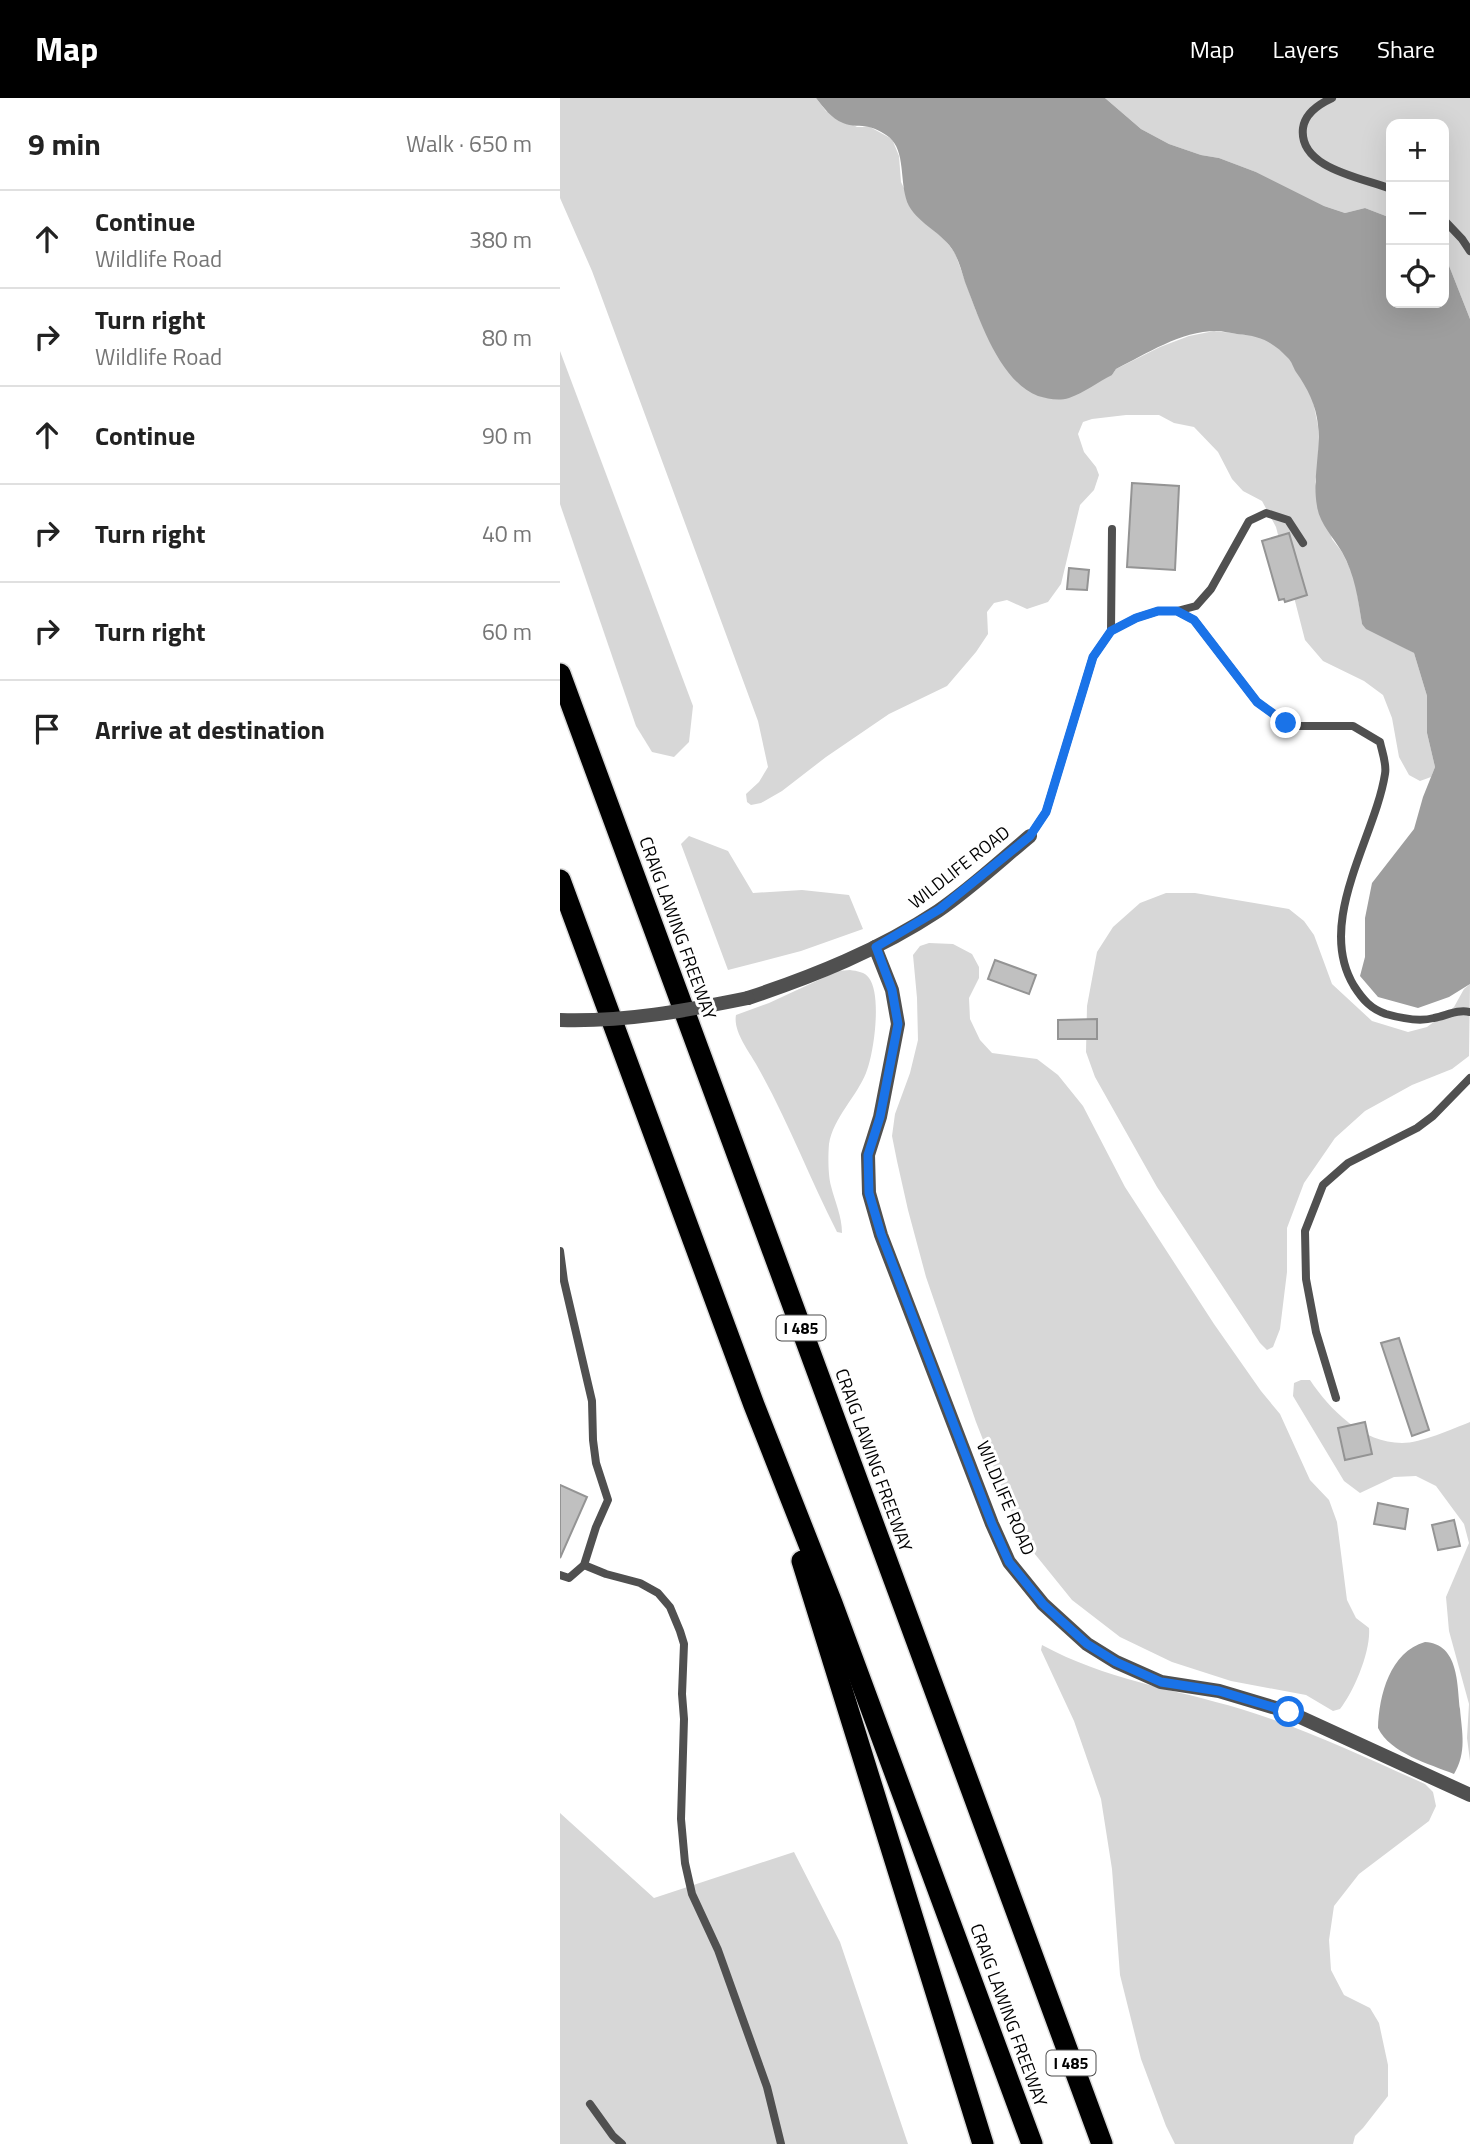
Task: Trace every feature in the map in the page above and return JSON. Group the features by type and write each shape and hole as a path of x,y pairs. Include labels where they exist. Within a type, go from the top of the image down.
{"highway":[{"name":"CRAIG LAWING FREEWAY","path":"560,674 1102,2144"},
{"name":"CRAIG LAWING FREEWAY","path":"560,880 754,1405 832,1602 1032,2144"},
{"path":"754,1405 983,2144"}],"street":[{"name":"WILDLIFE ROAD","path":"560,1020 597,1021 659,1016 748,999 795,983 876,947 940,909 1030,836"},
{"name":"WILDLIFE ROAD","path":"876,947 892,990 898,1024 880,1117 868,1155 869,1193 886,1247 1009,1562 1043,1604 1087,1644 1116,1662 1161,1682 1219,1691 1289,1712 1470,1795"}],"lane":[{"path":"1332,98 1312,111 1304,121 1302,135 1308,149 1319,162 1386,187"},
{"path":"1449,225 1470,251"},
{"path":"1030,836 1046,812 1093,657 1111,631 1136,618 1158,611 1177,611 1196,606 1211,589 1249,521 1266,513 1288,520 1303,543"},
{"path":"1111,631 1112,529"},
{"path":"1177,611 1194,620 1257,702 1286,723 1300,726 1353,726 1380,742 1386,770 1377,808 1354,868 1342,922 1342,942 1351,981 1371,1008 1388,1015 1431,1019 1457,1012 1470,1012"},
{"path":"1336,1398 1316,1332 1306,1279 1305,1231 1323,1185 1348,1163 1417,1128 1433,1116 1470,1078"},
{"path":"560,1251 564,1281 592,1401 596,1463 608,1500 584,1566 569,1578 560,1575"},
{"path":"584,1566 640,1583 658,1593 670,1608 680,1630 684,1644 681,1819 685,1863 692,1894 718,1950 769,2094 781,2144"},
{"path":"590,2104 622,2144"}],"shaded area":[{"path":"560,98 816,98 826,111 857,127 870,127 892,139 899,156 901,182 918,217 945,240 955,253 976,311 994,349 1112,375 1116,369 1189,336 1214,331 1258,336 1271,342 1291,360 1313,401 1318,426 1318,467 1315,482 1332,539 1342,552 1355,579 1362,624 1414,653 1427,696 1427,733 1435,767 1431,777 1420,781 1409,775 1399,757 1392,718 1383,695 1364,681 1323,661 1305,640 1276,527 1262,501 1243,491 1232,479 1218,452 1194,427 1174,423 1159,415 1126,415 1083,422 1078,434 1084,452 1099,475 1094,490 1080,505 1061,584 1048,602 1027,609 1007,600 994,603 987,612 988,634 947,686 889,714 782,791 761,803 751,805 747,802 746,794 759,782 768,767 758,721 592,271 560,198"},
{"path":"816,98 1105,98 1141,129 1169,144 1256,172 1324,206 1345,213 1365,208 1386,216 1386,308 1449,308 1449,266 1470,319 1470,984 1449,997 1418,1008 1378,997 1360,976 1365,957 1365,918 1372,883 1414,829 1435,767 1427,733 1427,696 1414,653 1366,629 1362,624 1350,569 1318,512 1315,486 1319,435 1317,418 1311,397 1289,360 1277,347 1259,338 1221,331 1203,332 1152,350 1116,369 1112,375 1075,396 1050,399 1038,396 1024,388 1001,363 984,330 954,252 909,206 899,154 892,140 872,128 839,121"},
{"path":"1105,98 1470,98 1470,319 1449,266 1449,119 1386,119 1386,216 1365,208 1345,213 1324,206 1256,172 1169,144 1141,129"},
{"path":"560,351 693,706 689,742 674,757 652,752 636,726 560,504"},
{"path":"689,836 728,851 753,893 802,890 849,895 863,929 801,951 728,970 681,844"},
{"path":"1166,893 1195,893 1289,909 1304,921 1314,935 1332,984 1372,1021 1408,1032 1427,1027 1454,1007 1470,984 1469,1056 1452,1069 1412,1085 1365,1111 1335,1138 1304,1183 1287,1228 1287,1272 1280,1329 1273,1347 1267,1350 1157,1187 1095,1077 1086,1052 1087,1006 1097,952 1113,927 1140,903"},
{"path":"929,943 953,944 972,954 979,967 979,978 969,998 970,1019 980,1040 992,1053 1037,1059 1058,1075 1083,1106 1125,1187 1214,1324 1280,1414 1310,1480 1329,1500 1337,1522 1347,1600 1356,1618 1369,1628 1367,1648 1360,1670 1340,1709 1333,1711 1306,1695 1231,1681 1172,1662 1120,1637 1072,1600 1034,1553 1011,1511 976,1422 926,1277 892,1136 895,1114 910,1073 918,1040 913,955 920,946"},
{"path":"838,971 863,973 869,978 873,986 876,1011 872,1053 866,1073 835,1125 829,1144 830,1182 840,1215 842,1233 837,1232 778,1105 742,1040 736,1015"},
{"path":"1310,1380 1327,1402 1349,1423 1388,1442 1418,1441 1470,1422 1470,1761 1467,1738 1469,1704 1449,1631 1446,1597 1469,1543 1464,1524 1436,1486 1416,1476 1394,1477 1360,1493 1344,1481 1293,1396 1294,1383"},
{"path":"1425,1642 1436,1644 1444,1650 1450,1657 1457,1677 1463,1742 1461,1758 1454,1774 1401,1751 1384,1737 1378,1728 1384,1689 1395,1665 1413,1647"},
{"path":"1042,1645 1090,1667 1241,1709 1288,1725 1425,1784 1433,1792 1436,1806 1429,1821 1359,1874 1334,1906 1329,1940 1331,1970 1344,1995 1370,2008 1379,2023 1388,2065 1388,2096 1355,2136 1353,2144 1175,2144 1141,2059 1120,1975 1112,1869 1101,1799 1074,1721 1041,1650"},
{"path":"560,1813 654,1898 794,1852 840,1942 908,2144 560,2144"}],"building":[{"path":"1132,483 1179,486 1175,570 1127,567"},
{"path":"1289,533 1307,595 1285,602 1284,599 1279,600 1262,541"},
{"path":"1069,568 1089,570 1087,590 1067,589"},
{"path":"995,960 1036,975 1029,994 988,979"},
{"path":"1097,1019 1097,1039 1058,1039 1058,1020"},
{"path":"1399,1338 1429,1430 1412,1436 1381,1343"},
{"path":"1365,1422 1372,1454 1345,1460 1338,1428"},
{"path":"560,1485 587,1497 560,1558"},
{"path":"1378,1503 1408,1509 1405,1529 1374,1524"},
{"path":"1454,1520 1460,1546 1438,1550 1432,1525"}],"route":[{"path":"1286,723 1257,702 1194,620 1177,611 1158,611 1136,618 1111,631 1093,657 1046,812 1030,836 940,909 876,947 892,990 898,1024 880,1117 868,1155 869,1193 881,1234 1009,1562 1043,1604 1087,1644 1116,1662 1161,1682 1219,1691 1289,1712"}]}
